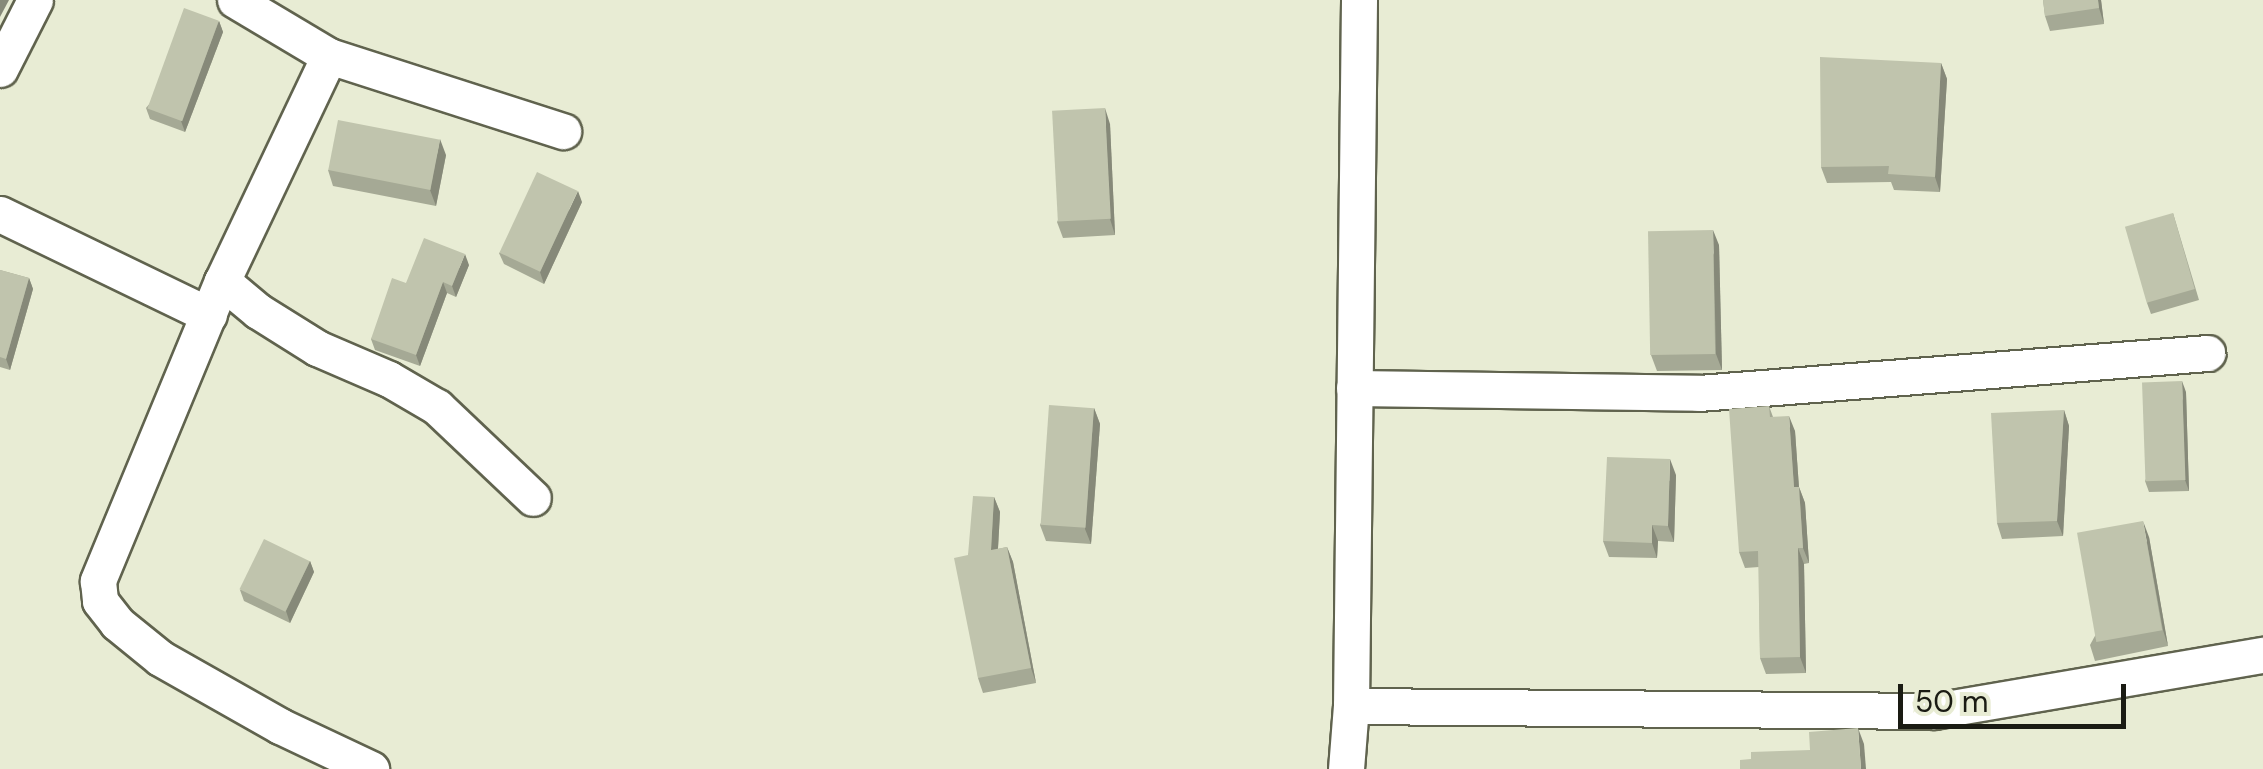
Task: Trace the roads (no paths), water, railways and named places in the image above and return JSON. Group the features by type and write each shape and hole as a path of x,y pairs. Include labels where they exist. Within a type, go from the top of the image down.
{"street":[{"path":"0,68 34,0"},
{"path":"235,0 329,56 563,130"},
{"path":"1346,769 1351,706 1359,0"},
{"path":"329,56 222,282 98,581 100,601 117,623 160,658 280,726 371,769"},
{"path":"0,214 208,315"},
{"path":"222,282 258,311 317,348 389,379 437,407 533,498"},
{"path":"1354,388 1699,392 2207,353"},
{"path":"1351,706 1934,710 2263,655"}]}
